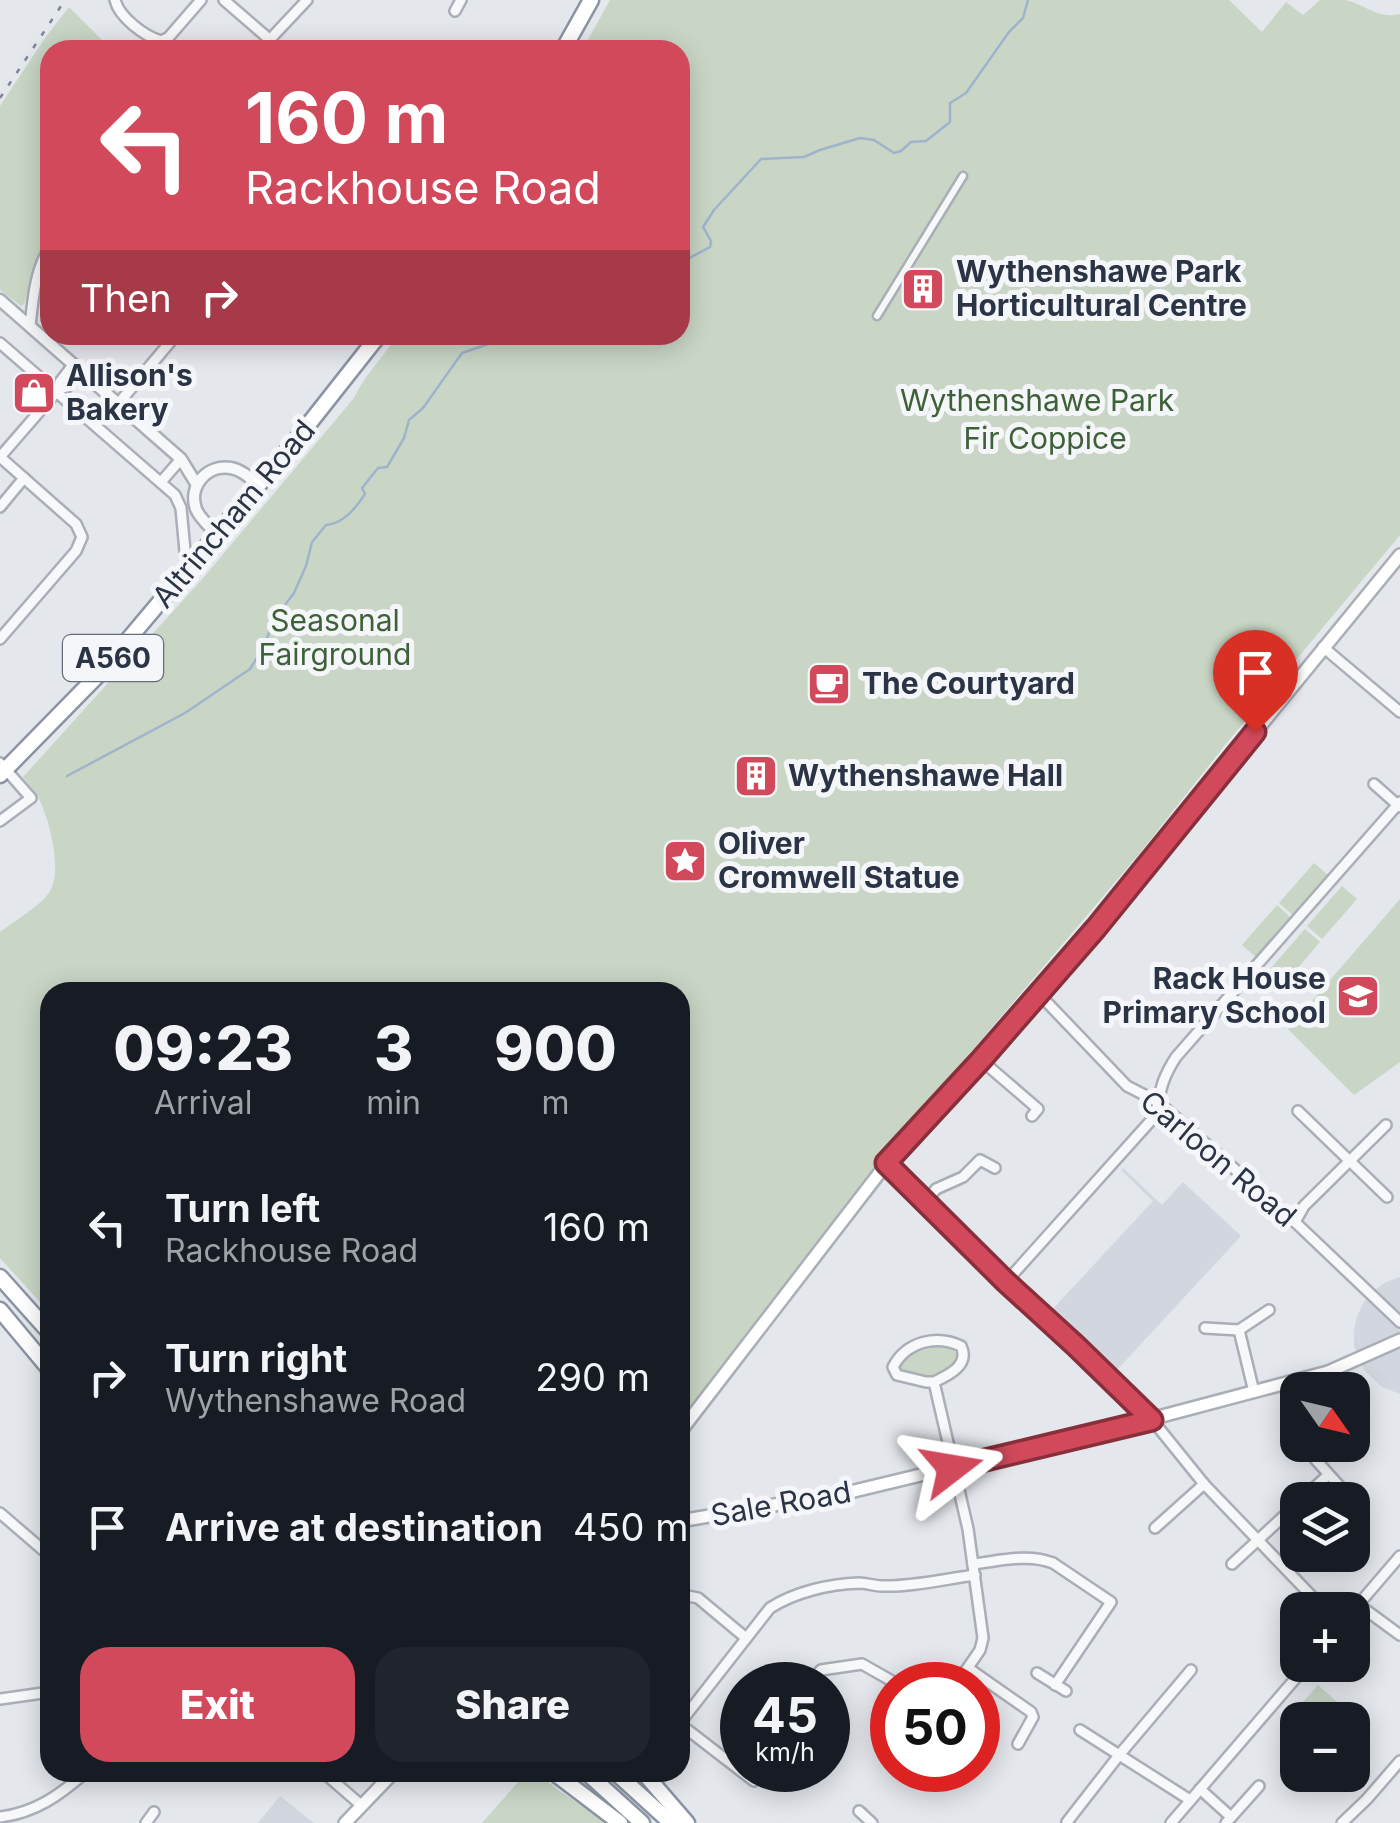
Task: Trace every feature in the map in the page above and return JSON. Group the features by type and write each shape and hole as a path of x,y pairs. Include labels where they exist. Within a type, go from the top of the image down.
{"highway":[{"path":"569,40 591,0"},
{"name":"Altrincham Road","path":"2,769 100,673 371,345"},
{"path":"0,1277 40,1322"},
{"path":"0,1310 40,1358"},
{"path":"565,1782 620,1823"},
{"path":"597,1782 642,1823"},
{"path":"627,1782 671,1823"},
{"path":"652,1782 688,1823"}],"main road":[{"path":"690,1419 886,1163 1096,928 1400,555"},
{"name":"Sale Road","path":"690,1519 850,1492 1152,1420 1328,1372 1398,1341"},
{"path":"345,1823 384,1782"}],"street":[{"path":"115,0 120,12 158,40"},
{"path":"163,40 201,0"},
{"path":"224,0 269,39 306,0"},
{"path":"455,11 461,0"},
{"path":"877,316 963,176"},
{"path":"30,326 40,268"},
{"path":"0,300 40,335"},
{"path":"0,343 58,390 180,503 186,551"},
{"path":"52,345 182,461 197,485"},
{"path":"118,404 168,345"},
{"path":"0,639 82,540 76,524 0,457 58,390 60,382 78,368"},
{"path":"161,482 182,461"},
{"path":"182,461 208,472"},
{"path":"218,534 196,509 197,485 208,472 230,468 258,485"},
{"path":"0,507 24,478"},
{"path":"1324,647 1400,712"},
{"path":"0,821 31,798 2,769"},
{"path":"1006,1282 1155,1116 1159,1089 1176,1057 1399,804 1374,784"},
{"name":"Carloon Road","path":"1038,994 1127,1086 1158,1102 1295,1222 1400,1324 1398,1341"},
{"path":"981,1060 1038,1109"},
{"path":"1298,1112 1386,1197"},
{"path":"1295,1222 1304,1206 1386,1125"},
{"path":"926,1202 936,1189 963,1177 980,1160 995,1168"},
{"path":"886,1163 1152,1420 1204,1484 1308,1592"},
{"path":"1205,1328 1239,1330 1269,1310"},
{"path":"1239,1330 1254,1392"},
{"path":"936,1340 961,1346 962,1363 934,1382 897,1376 894,1363 901,1354 923,1342 936,1340"},
{"path":"934,1382 974,1569 982,1638 972,1662"},
{"path":"1318,1462 1335,1482"},
{"path":"1320,1482 1328,1475"},
{"path":"1154,1528 1204,1484"},
{"path":"0,1513 40,1547"},
{"path":"1232,1564 1280,1520"},
{"path":"1370,1592 1400,1556"},
{"path":"690,1711 770,1608 783,1600 817,1590 862,1583 879,1587 1024,1558 1053,1563 1111,1602 1056,1685"},
{"path":"690,1596 698,1598 746,1638"},
{"path":"1370,1617 1400,1635"},
{"path":"1068,1822 1191,1670"},
{"path":"1037,1673 1066,1692"},
{"path":"1171,1823 1292,1682"},
{"path":"1000,1690 1033,1717 1018,1744"},
{"path":"0,1699 40,1693"},
{"path":"1080,1730 1190,1800"},
{"path":"690,1731 720,1752"},
{"path":"1342,1823 1398,1767"},
{"path":"0,1818 42,1805 75,1782"},
{"path":"334,1782 362,1805"},
{"path":"1200,1790 1229,1820 1259,1786"},
{"path":"858,1811 872,1823"},
{"path":"146,1823 154,1812"}],"shaded area":[{"path":"1123,1168 1162,1205 1183,1182 1241,1236 1115,1372 1050,1312 1153,1201"},
{"path":"1400,1277 1400,1394 1382,1387 1364,1370 1354,1346 1357,1316 1364,1302 1386,1282"},
{"path":"280,1796 314,1823 258,1823"}],"green space":[{"name":"Wythenshawe Park","path":"610,0 1229,0 1262,32 1286,2 1303,15 1320,0 1345,0 1378,13 1400,14 1400,535 1139,854 875,1165 690,1408 690,982 40,982 40,1302 0,1258 0,932 46,896 55,870 46,818 38,797 23,777 204,577 354,398 390,345 690,345 690,40 588,40"},
{"path":"69,7 102,40 44,40"},
{"path":"40,46 40,255 21,306 0,290 0,106"},
{"path":"1314,863 1329,876 1294,916 1279,903"},
{"path":"1342,886 1357,899 1322,939 1307,926"},
{"name":"Rack House Primary School","path":"1400,899 1400,1062 1354,1095 1288,1029"},
{"path":"1277,905 1292,919 1257,958 1242,945"},
{"path":"1305,929 1320,942 1286,982 1270,969"},
{"path":"936,1347 949,1349 959,1357 948,1370 926,1377 901,1373 899,1365 911,1353"},
{"path":"1318,1685 1337,1702 1303,1702"},
{"path":"518,1782 548,1782 609,1823 482,1823"}],"waterway":[{"path":"690,258 710,247 703,227 761,159 804,157 860,138 874,140 894,153 911,142 926,141 950,122 950,103 966,93 1023,18 1028,0"},
{"path":"67,776 185,713 250,669 275,618 294,593 312,542 326,525 344,518 357,505 365,494 362,488 378,468 387,467 404,438 409,420 423,408 462,353 486,345"}],"railway":[{"path":"0,98 65,0"}],"place":[{"name":"Wythenshawe Park Horticultural Centre","path":"923,289"},
{"name":"Allison's Bakery","path":"34,393"},
{"name":"The Courtyard","path":"829,684"},
{"name":"Wythenshawe Hall","path":"756,776"},
{"name":"Oliver Cromwell Statue","path":"685,861"},
{"name":"Rack House Primary School","path":"1358,996"}],"route":[{"path":"952,1468 1152,1420 886,1163 1096,928 1255,732"}],"park label":[{"name":"Fir Coppice","path":"1045,439"},
{"name":"Seasonal Fairground","path":"335,638"}]}
